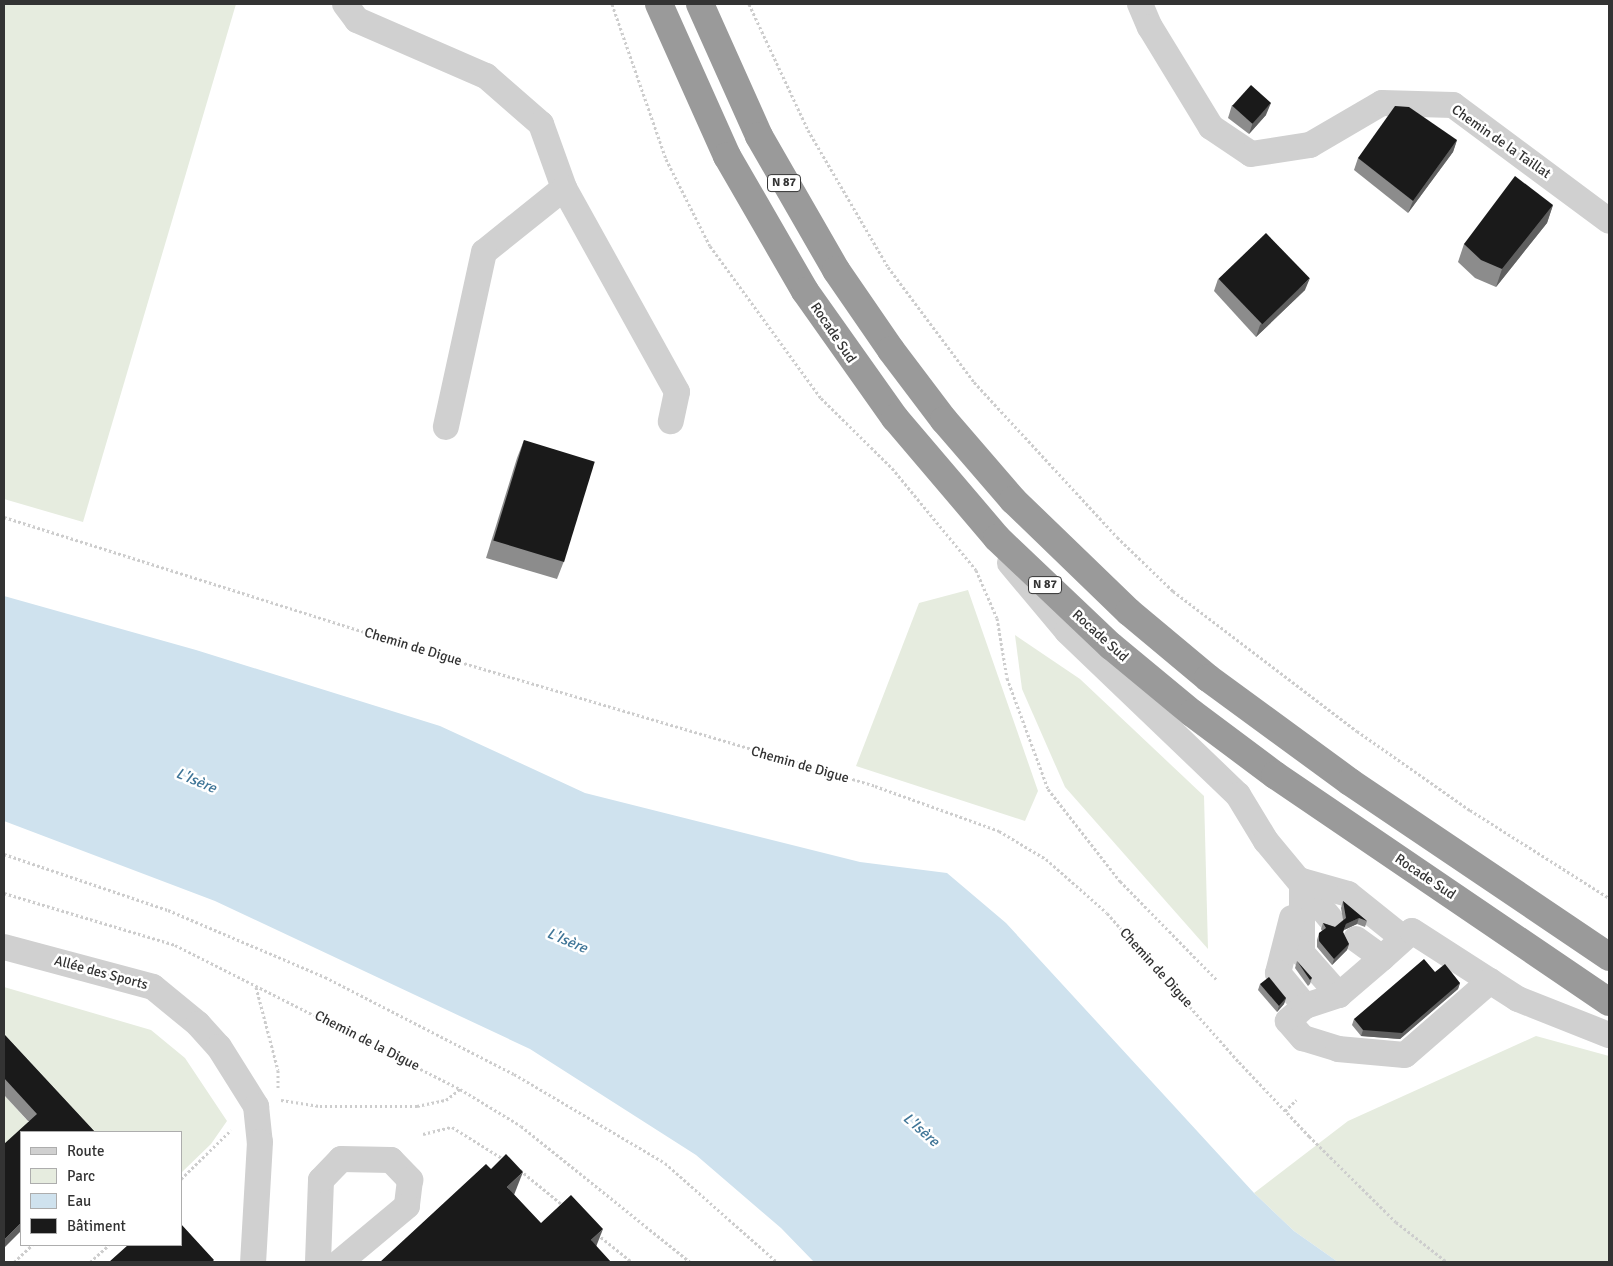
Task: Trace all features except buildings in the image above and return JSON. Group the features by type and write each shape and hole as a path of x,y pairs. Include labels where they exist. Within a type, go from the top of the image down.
{"highway":[{"name":"Rocade Sud","path":"660,4 727,156 777,246 862,376 959,497 1073,612 1158,687 1283,780 1609,1002"},
{"name":"N 87","path":"700,4 759,136 836,270 926,397 1013,500 1128,612 1208,678 1342,776 1609,957"}],"street":[{"path":"345,4 357,20 486,76 541,124 564,188 677,392 672,421"},
{"name":"Chemin de la Taillat","path":"1140,4 1150,27 1211,127 1251,154 1310,145 1382,103 1453,105 1609,222"},
{"path":"446,427 484,252 564,188"},
{"path":"959,497 1068,631 1238,795 1266,841 1302,881 1330,918"},
{"path":"1302,881 1348,894 1404,938"},
{"path":"1302,881 1302,953 1339,995"},
{"path":"1302,881 1278,973 1305,1006"},
{"path":"1490,981 1405,1054 1338,1049 1303,1038 1288,1021 1305,1006 1339,995 1412,931 1518,998 1609,1035"},
{"path":"1356,939 1382,958"},
{"name":"Allée des Sports","path":"4,947 154,987 198,1024 262,1101 253,1262"},
{"path":"318,1262 321,1180 341,1159 391,1160 410,1180 407,1206 340,1262"}],"path":[{"path":"612,4 666,159 710,246 821,398 892,468 976,570 996,618 1007,678 1048,789 1120,881 1217,980"},
{"path":"749,4 808,130 888,267 974,382 1117,537 1173,591 1358,731 1470,810 1609,898"},
{"name":"Chemin de Digue","path":"4,517 450,659 875,786 999,831 1046,859 1108,913 1285,1111 1396,1222 1447,1262"},
{"path":"4,854 168,910 325,977 514,1074 665,1163 777,1262"},
{"name":"Chemin de la Digue","path":"4,893 72,911 175,945 460,1089 521,1126 690,1262"},
{"path":"182,1178 262,1101 278,1070 256,986"},
{"path":"262,1101 320,1106 417,1106 446,1100 460,1089"},
{"path":"1285,1111 1296,1100"},
{"path":"423,1134 452,1127 509,1163"},
{"path":"517,1168 567,1209"},
{"path":"595,1232 632,1262"},
{"path":"14,1262 31,1246"},
{"path":"90,1262 108,1246"}],"green space":[{"path":"4,4 236,4 83,522 4,499"},
{"path":"968,590 1038,791 1025,821 856,766 919,603"},
{"path":"1015,635 1080,679 1204,796 1208,949 1065,787 1022,689"},
{"path":"4,987 151,1030 185,1058 227,1121 211,1144 182,1172 182,1131 78,1131 4,1051"},
{"path":"1536,1036 1609,1056 1609,1262 1338,1262 1294,1231 1254,1193 1348,1121"},
{"path":"4,1095 32,1126 20,1131 4,1152"}],"water":[{"name":"L'Isère","path":"4,596 196,650 440,726 585,793 860,862 947,873 1006,923 1254,1193 1294,1231 1338,1262 814,1262 781,1228 696,1155 530,1049 215,901 4,821"}]}
